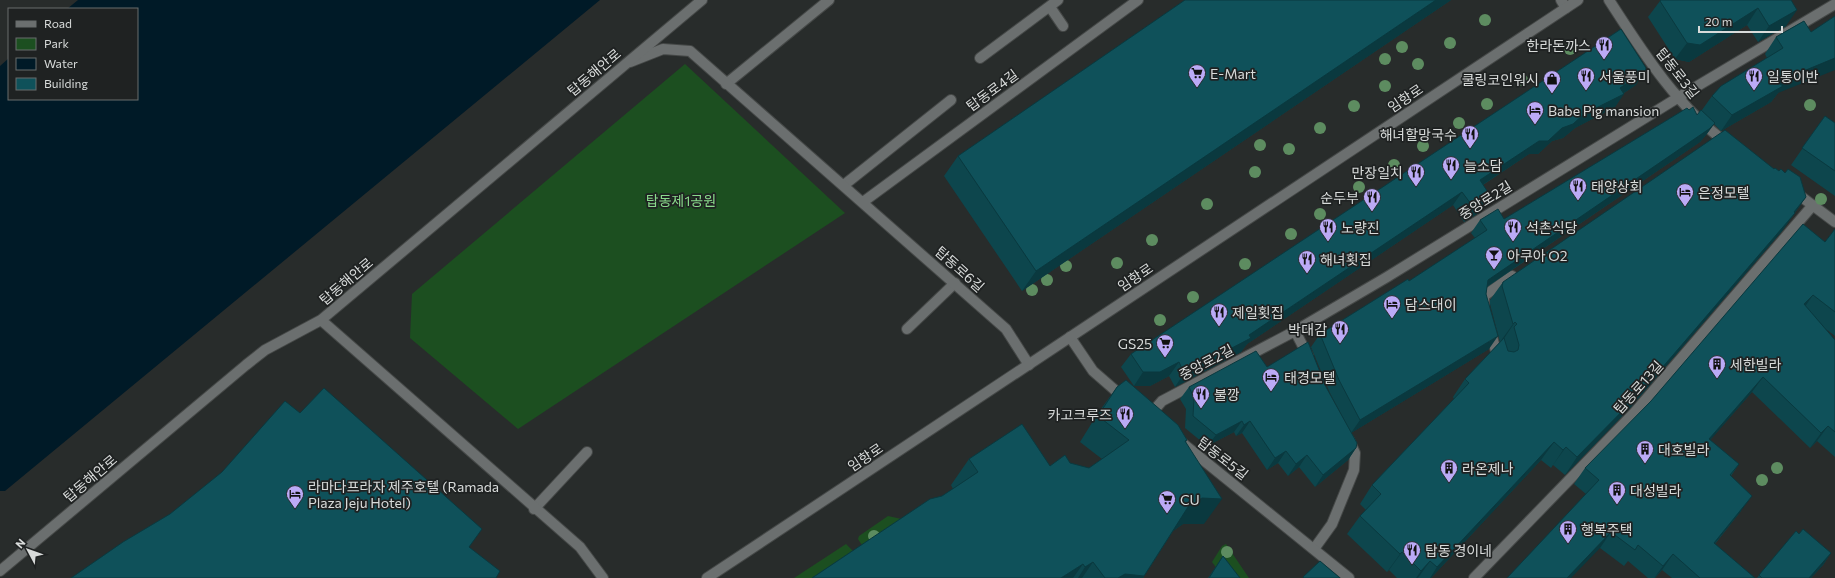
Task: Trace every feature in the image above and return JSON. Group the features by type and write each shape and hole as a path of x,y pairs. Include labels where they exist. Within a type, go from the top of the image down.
{"street":[{"name":"탑동해안로","path":"0,571 250,361 265,350 321,320 702,0"},
{"path":"726,84 829,0"},
{"path":"980,58 1058,0"},
{"name":"탑동로4길","path":"862,202 1138,0"},
{"name":"임항로","path":"707,578 1029,365 1563,4 1578,0"},
{"name":"탑동로3길","path":"1609,0 1658,72 1691,112 1715,134 1734,148"},
{"name":"중앙로2길","path":"1149,416 1162,401 1295,331 1387,277 1679,97 1835,4"},
{"path":"1050,7 1063,26"},
{"name":"탑동로6길","path":"625,64 663,49 690,51 726,84 955,282 1006,329 1029,365"},
{"path":"844,185 952,100"},
{"path":"1708,143 1715,134"},
{"path":"1788,187 1835,222"},
{"name":"탑동로13길","path":"1474,578 1635,412 1813,205"},
{"path":"1500,364 1483,305 1484,296 1522,269"},
{"path":"907,329 955,282"},
{"path":"321,320 534,509 580,547 603,578"},
{"path":"1295,331 1312,368"},
{"path":"1070,337 1093,371 1159,424"},
{"path":"1314,549 1332,524 1354,470 1355,453 1342,428"},
{"name":"탑동로5길","path":"1174,437 1349,578"},
{"path":"534,509 587,452"}],"green space":[{"name":"탑동제1공원","path":"685,64 845,213 518,429 410,338 412,294"},
{"path":"888,516 920,523 865,550 858,539 859,536"},
{"path":"846,544 857,555 833,578 794,578"},
{"path":"1226,544 1249,578 1224,578 1212,562 1222,546"}],"water":[{"path":"0,0 600,0 5,491 0,491"}],"pier":[{"path":"0,0 78,0 68,8 8,8 8,59 0,66"}],"building":[{"name":"E-Mart","path":"1185,0 1436,0 1036,271 958,156"},
{"path":"1791,0 1797,10 1769,26 1758,8 1700,45 1687,43 1660,1"},
{"path":"1835,16 1835,58 1777,82 1783,86 1732,115 1712,96 1721,86 1783,48 1776,37 1804,21 1811,32"},
{"path":"1621,29 1646,68 1645,71 1620,88 1624,94 1584,114 1573,124 1562,128 1548,141 1539,141 1480,180 1491,197 1474,208 1462,192 1249,335 1251,338 1184,373 1179,362 1160,372 1143,372 1131,354"},
{"path":"1693,107 1697,115 1701,110 1715,123 1709,129 1488,280 1486,294 1498,336 1360,420 1339,380 1320,334 1408,279 1409,281 1487,230 1480,220 1498,209 1504,219 1687,108 1689,110"},
{"path":"1825,116 1835,123 1835,171 1802,148"},
{"path":"1725,130 1774,169 1775,168 1779,171 1781,169 1785,173 1788,169 1800,177 1806,197 1794,212 1795,213 1643,390 1577,457 1566,447 1563,450 1554,442 1437,567 1430,561 1421,571 1402,552 1400,554 1360,516 1381,494 1372,485 1469,383 1465,379 1504,338 1508,351 1514,352 1518,350 1519,345 1514,327 1517,324 1515,322 1513,324 1502,286 1503,282"},
{"path":"1803,224 1825,242 1835,229 1835,312 1813,295 1804,304 1835,340 1835,432 1828,426 1821,433 1763,377 1709,439 1739,464 1730,475 1752,496 1714,543 1755,578 1700,578 1673,554 1663,566 1638,545 1635,550 1611,532 1567,578 1507,578 1599,480 1585,468 1651,401"},
{"path":"1308,342 1326,387 1357,443 1356,448 1323,475 1307,455 1296,464 1286,451 1275,458 1250,421 1244,425 1242,421 1216,435 1193,416 1194,398 1189,387 1256,351 1267,367"},
{"path":"1126,380 1178,425 1187,440 1185,441 1222,499 1202,498 1188,507 1144,576 1125,574 1118,578 1105,578 1093,562 1085,567 1083,564 1061,578 812,578 930,499 942,496 978,472 969,459 1022,424 1050,466 1065,455 1070,463 1089,468 1129,440 1098,416 1117,387"},
{"name":"라마다프라자 제주호텔 (Ramada Plaza Jeju Hotel)","path":"324,388 482,529 469,547 500,571 496,578 71,578 123,542 170,514 222,472 285,401 300,413"},
{"path":"1803,529 1831,553 1809,578 1762,578 1759,575 1796,531 1799,534"},
{"path":"1223,556 1240,578 1209,578"},
{"path":"1320,561 1340,578 1303,577"}],"place":[{"name":"한라돈까스","path":"1604,60"},
{"name":"E-Mart","path":"1197,88"},
{"name":"서울풍미","path":"1586,91"},
{"name":"일통이반","path":"1754,91"},
{"name":"쿨링코인워시","path":"1552,94"},
{"name":"Babe Pig mansion","path":"1535,125"},
{"name":"해녀할망국수","path":"1470,149"},
{"name":"늘소담","path":"1451,180"},
{"name":"만장일치","path":"1416,187"},
{"name":"태양상회","path":"1578,201"},
{"name":"은정모텔","path":"1685,207"},
{"name":"순두부","path":"1372,212"},
{"name":"노량진","path":"1328,242"},
{"name":"석촌식당","path":"1513,242"},
{"name":"아쿠아 O2","path":"1494,270"},
{"name":"해녀횟집","path":"1307,274"},
{"name":"담스대이","path":"1392,319"},
{"name":"제일횟집","path":"1219,327"},
{"name":"박대감","path":"1340,344"},
{"name":"GS25","path":"1165,358"},
{"name":"세한빌라","path":"1717,379"},
{"name":"태경모텔","path":"1271,392"},
{"name":"불깡","path":"1201,409"},
{"name":"카고크루즈","path":"1125,429"},
{"name":"대호빌라","path":"1645,464"},
{"name":"라온제나","path":"1449,483"},
{"name":"대성빌라","path":"1617,505"},
{"name":"라마다프라자 제주호텔 (Ramada Plaza Jeju Hotel)","path":"295,509"},
{"name":"CU","path":"1167,514"},
{"name":"행복주택","path":"1568,544"},
{"name":"탑동 경이네","path":"1412,565"}]}
